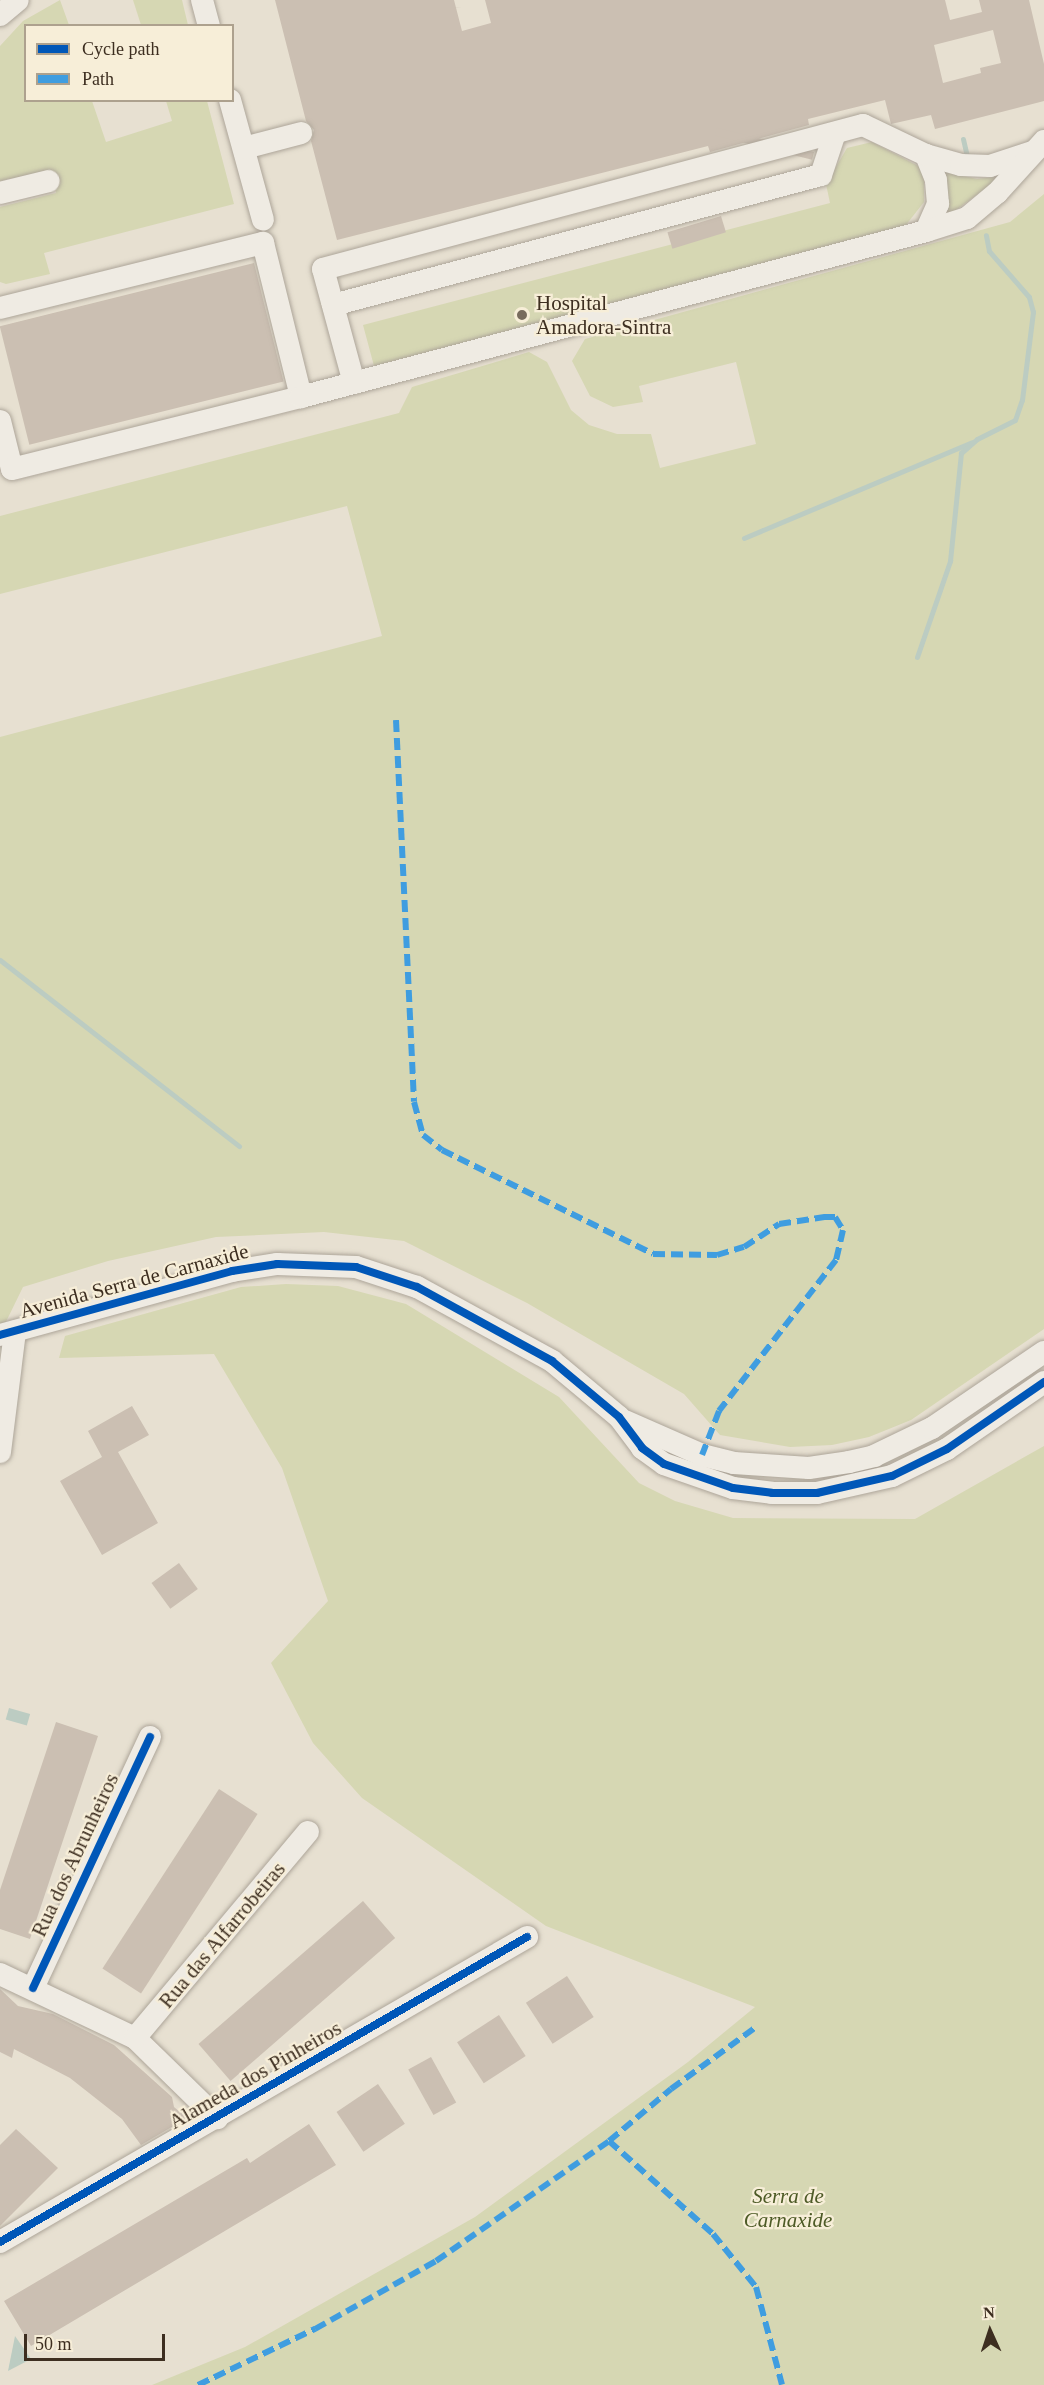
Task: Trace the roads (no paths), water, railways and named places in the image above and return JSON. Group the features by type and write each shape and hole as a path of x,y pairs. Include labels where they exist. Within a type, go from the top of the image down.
{"street":[{"path":"0,15 18,0"},
{"path":"202,0 208,24"},
{"path":"231,102 263,220"},
{"path":"354,383 323,269 862,125 926,155 961,165 990,166 1012,162 1041,146"},
{"path":"244,148 301,133"},
{"path":"333,305 821,175 835,133"},
{"path":"0,421 12,469 354,383 926,231 966,218 998,193 1041,146"},
{"path":"926,155 936,180 938,204 926,231"},
{"path":"692,171 701,207"},
{"path":"0,193 48,181"},
{"path":"0,308 263,243 301,397"},
{"name":"Avenida Serra de Carnaxide","path":"7,1334 232,1271 277,1264 356,1267 417,1287 552,1361 619,1418 642,1448 664,1464 698,1478 771,1493 817,1493 860,1486 922,1463 1044,1382"},
{"path":"0,1452 14,1364 7,1334"},
{"name":"Avenida Serra de Carnaxide","path":"619,1418 702,1455 768,1468 809,1468 874,1456 911,1439 1044,1352"},
{"name":"Rua dos Abrunheiros","path":"33,1988 150,1737"},
{"name":"Rua das Alfarrobeiras","path":"135,2038 308,1832"},
{"name":"Alameda dos Pinheiros","path":"0,2242 527,1937"},
{"path":"0,1974 135,2038 217,2118"}],"waterway":[{"path":"963,139 967,157"},
{"path":"917,657 950,561 961,453 977,439 1015,420 1022,400 1033,312 1029,297 989,251 986,235"},
{"path":"744,538 972,442"},
{"path":"0,960 239,1146"}],"place":[{"name":"Hospital Amadora-Sintra","path":"522,315"}],"park label":[{"name":"Serra de Carnaxide","path":"788,2208"}]}
